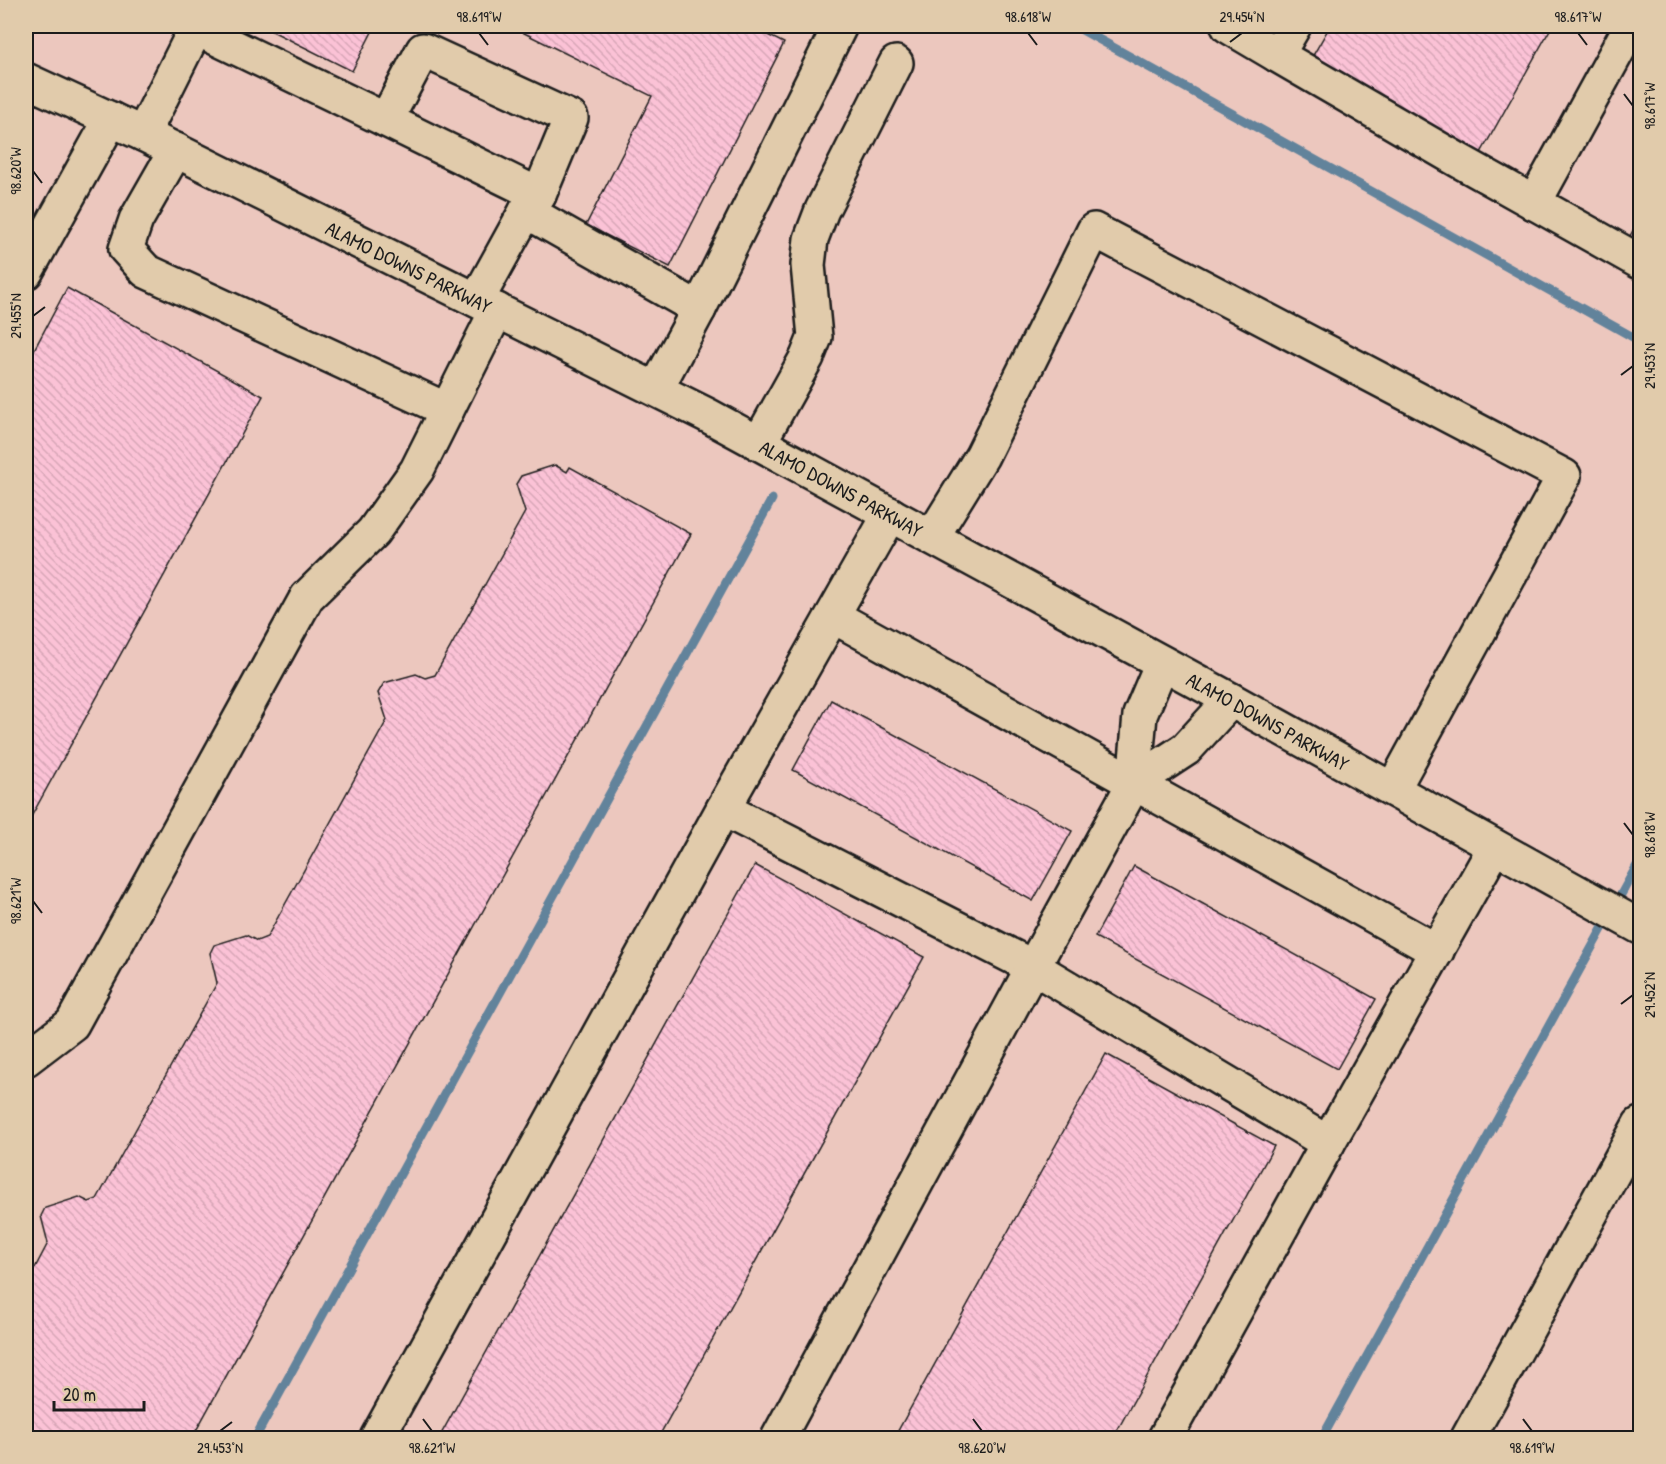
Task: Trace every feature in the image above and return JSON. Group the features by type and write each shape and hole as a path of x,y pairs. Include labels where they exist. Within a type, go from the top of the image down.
{"street":[{"path":"143,134 195,26 386,120 533,203 699,309"},
{"path":"656,389 699,309 840,26"},
{"path":"1228,26 1641,262"},
{"path":"1277,55 1294,26"},
{"path":"1534,202 1631,26"},
{"path":"26,1059 72,1024 307,597 373,531 417,470 447,410 487,305 571,118 423,50 386,120"},
{"path":"759,443 807,357 815,337 808,265 811,239 822,210 896,63"},
{"name":"ALAMO DOWNS PARKWAY","path":"26,80 176,150 656,389 759,443 1641,927"},
{"path":"26,272 111,119"},
{"path":"176,150 136,220 126,249 146,271 447,410"},
{"path":"932,537 982,456 1094,230 1564,476 1393,789"},
{"path":"377,1438 723,809 890,514"},
{"path":"833,616 1437,951"},
{"path":"778,1438 1134,783 1140,715 1162,663"},
{"path":"1134,783 1186,749 1231,700"},
{"path":"723,809 1033,967 1328,1143"},
{"path":"1165,1438 1495,847"},
{"path":"1468,1438 1641,1124"}],"shaded area":[{"path":"26,26 1640,26 1640,1438 26,1438"}],"building":[{"path":"262,26 375,26 352,71"},
{"path":"510,26 749,26 784,43 670,267 586,225 652,96"},
{"path":"1330,26 1552,26 1477,160 1307,66"},
{"path":"1640,217 1640,250 1627,242"},
{"path":"67,288 263,396 26,826 26,365"},
{"path":"555,465 567,472 570,467 691,534 192,1438 26,1438 26,1285 48,1243 41,1216 45,1208 79,1197 89,1202 97,1199 217,983 210,953 214,945 246,935 257,941 267,937 387,720 378,693 384,683 416,674 425,678 435,675 525,512 516,484 521,476"},
{"path":"831,700 1072,831 1033,901 793,770"},
{"path":"755,865 924,957 658,1438 439,1438"},
{"path":"1134,866 1376,999 1337,1069 1095,937"},
{"path":"1106,1054 1274,1146 1113,1438 894,1438"}],"waterway":[{"path":"1075,26 1640,341"},
{"path":"255,1438 772,499"},
{"path":"1322,1438 1640,860"}]}
